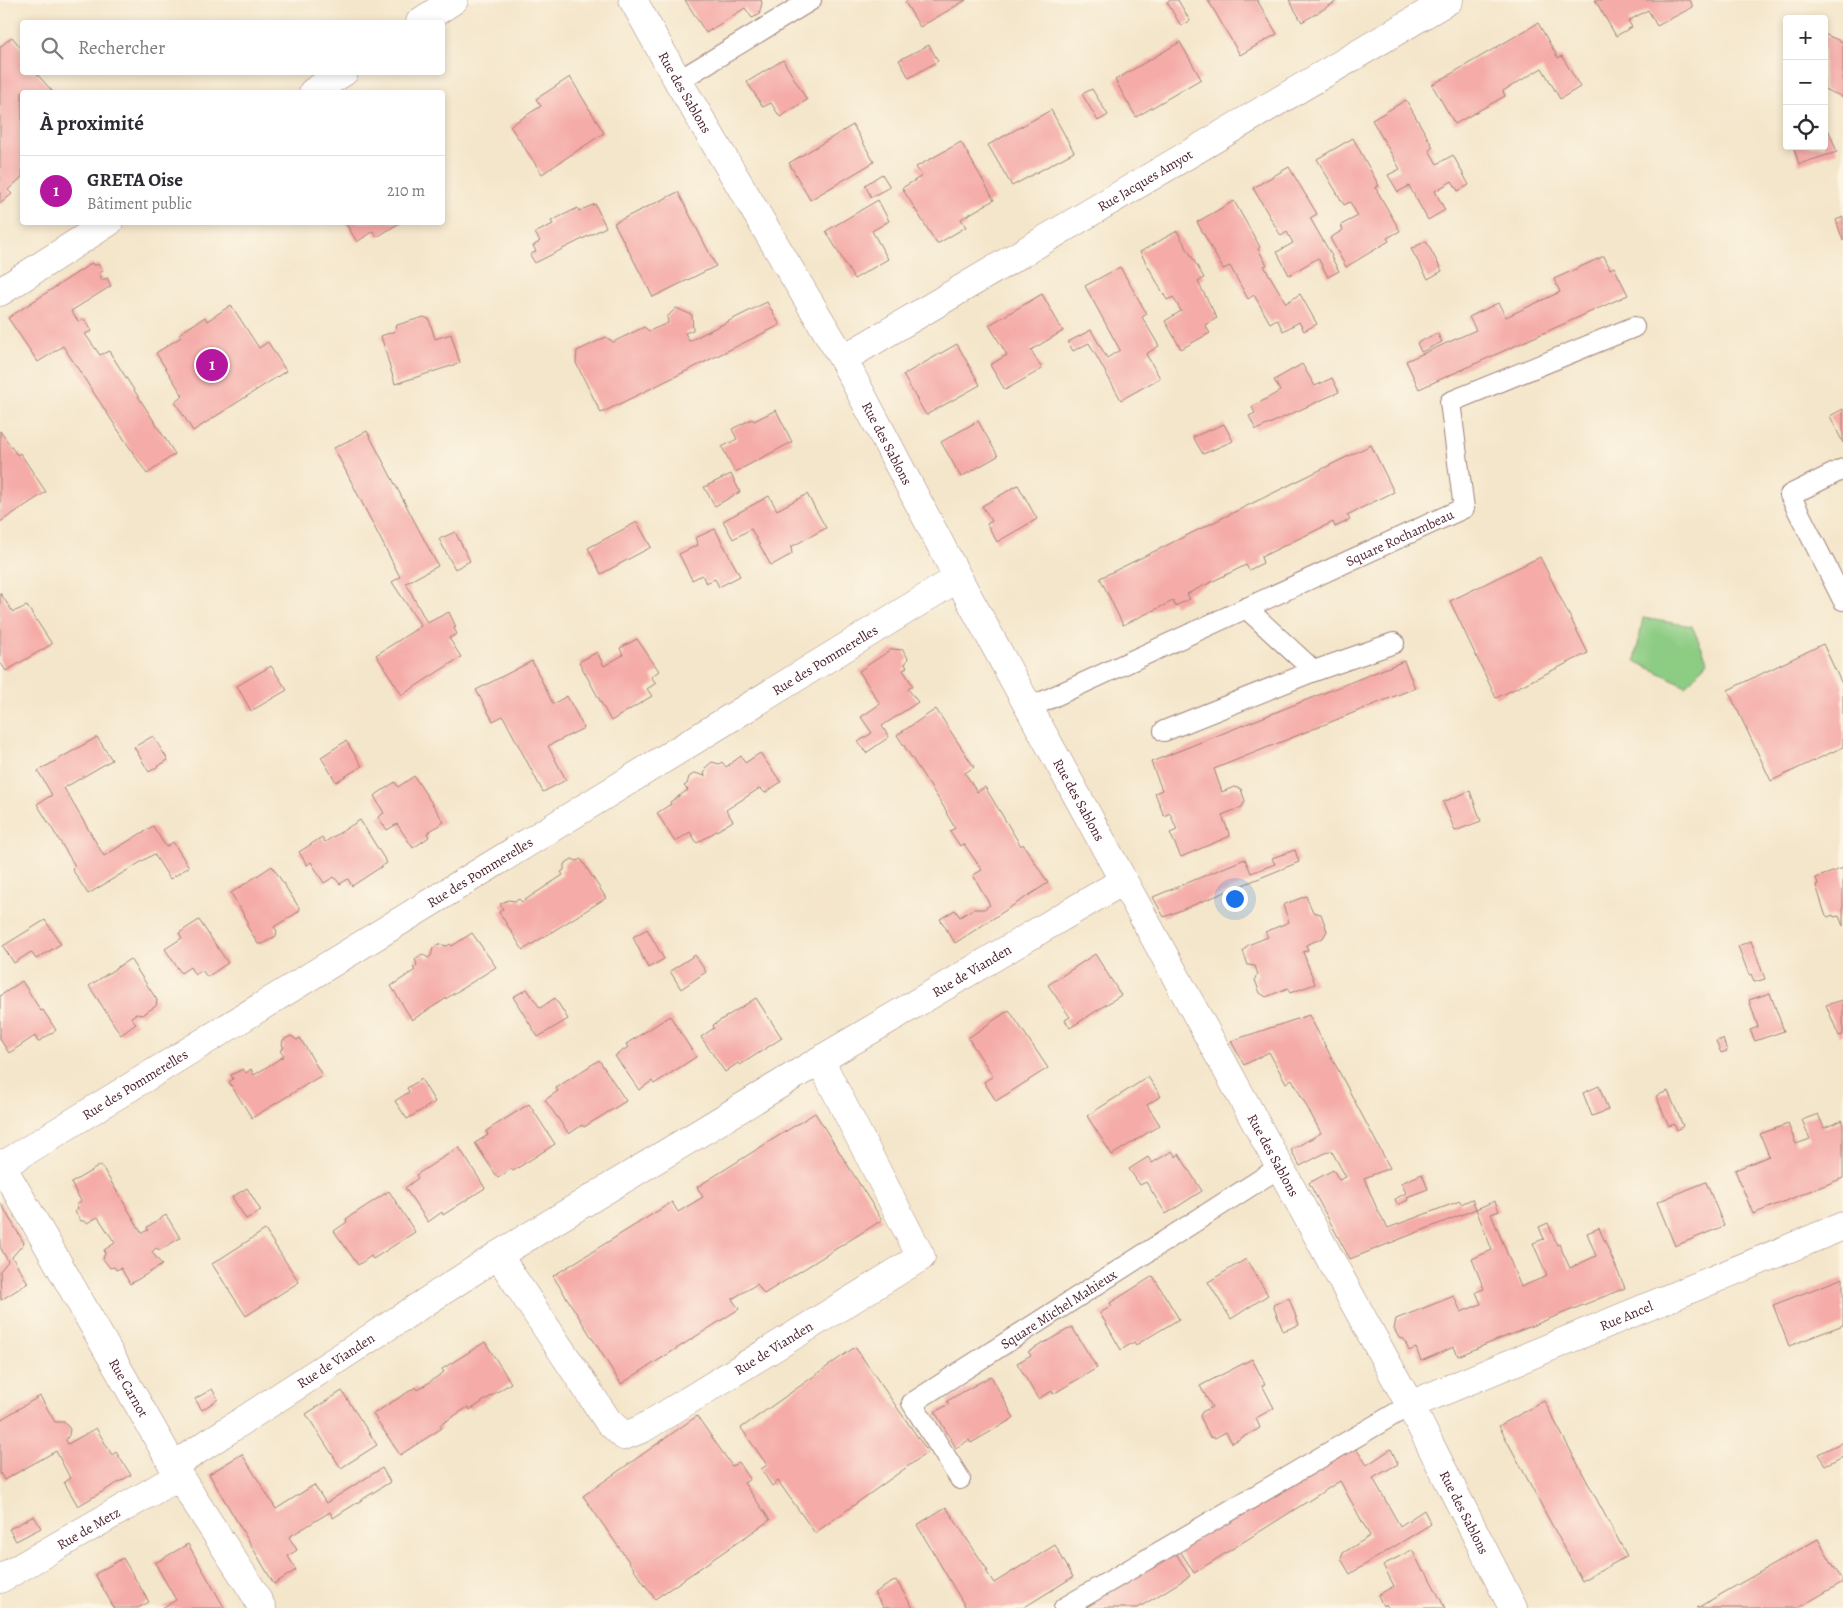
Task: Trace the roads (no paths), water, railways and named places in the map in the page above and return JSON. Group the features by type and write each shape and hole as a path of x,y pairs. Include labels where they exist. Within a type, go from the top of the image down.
{"street":[{"path":"423,20 454,0"},
{"name":"Rue des Sablons","path":"632,0 843,359 958,578 1410,1405 1514,1608"},
{"name":"Rue Jacques Amyot","path":"843,359 1448,0"},
{"path":"316,90 339,75"},
{"path":"0,292 104,225"},
{"name":"Rue des Pommerelles","path":"1,1164 958,578"},
{"name":"Rue de Vianden","path":"176,1471 498,1254 820,1060 1123,881"},
{"name":"Rue de Vianden","path":"498,1254 608,1421 624,1436 642,1429 921,1257 820,1060"},
{"name":"Rue Carnot","path":"1,1164 176,1471 262,1608"},
{"name":"Rue Ancel","path":"1410,1405 1843,1226"},
{"name":"Rue de Metz","path":"0,1579 176,1471"}],"lane":[{"path":"678,81 811,0"},
{"name":"Square Rochambeau","path":"1029,708 1464,508 1450,402 1634,327"},
{"path":"1843,469 1790,495 1843,600"},
{"path":"1246,608 1314,671"},
{"path":"1164,731 1314,671 1394,643"},
{"name":"Square Michel Mahieux","path":"960,1479 912,1403 1280,1167"},
{"path":"1064,1608 1410,1405"}],"place":[{"name":"GRETA Oise","path":"212,365"}]}
